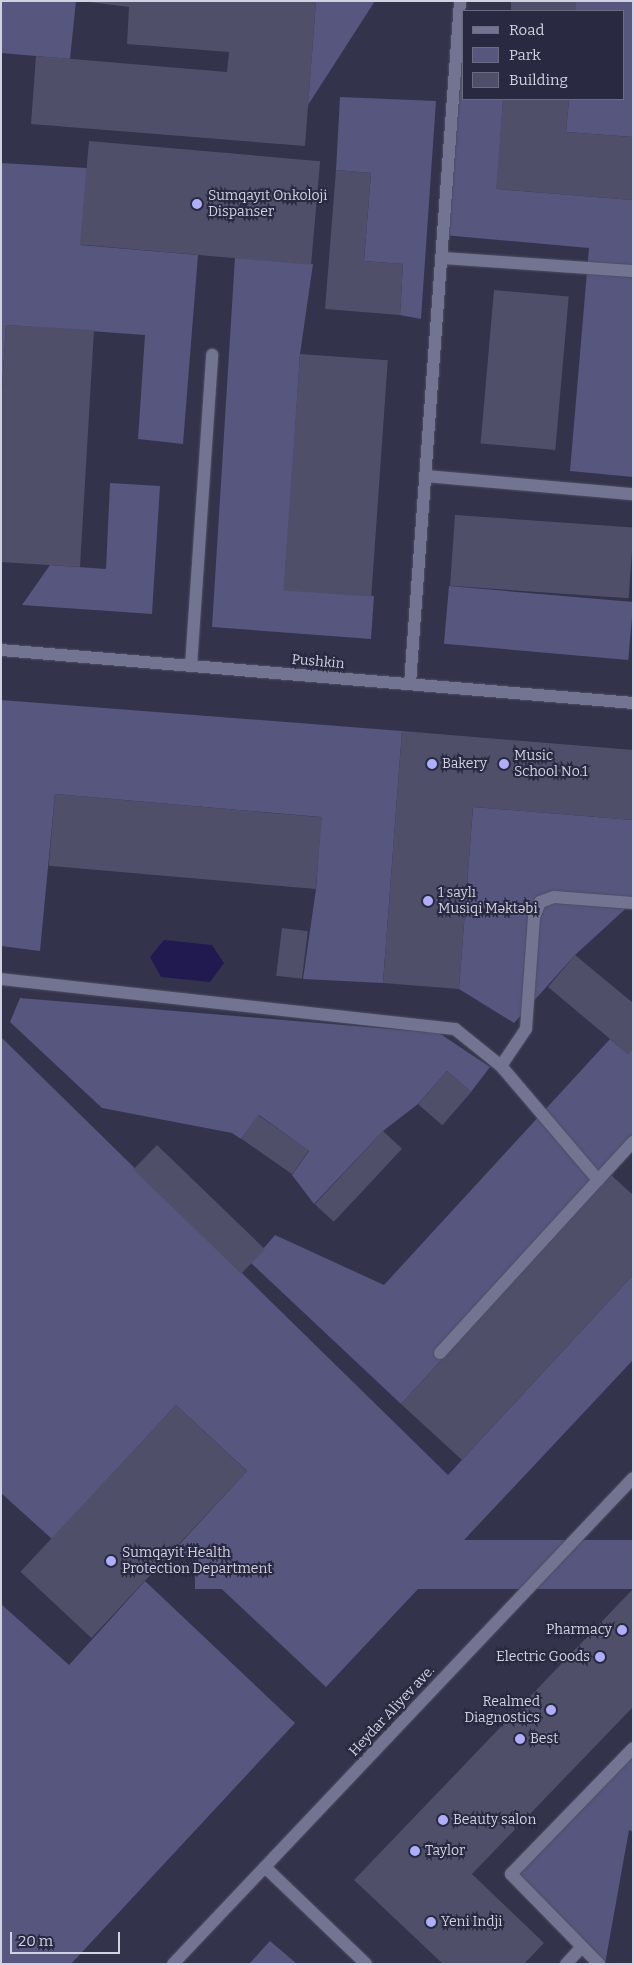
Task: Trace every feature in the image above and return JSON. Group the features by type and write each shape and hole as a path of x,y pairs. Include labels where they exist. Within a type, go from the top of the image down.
{"main road":[{"path":"410,684 460,1"},
{"path":"442,258 633,271"},
{"path":"192,666 212,355"},
{"path":"426,476 633,494"},
{"name":"Pushkin","path":"1,650 633,703"},
{"path":"500,1066 526,1029 534,917 540,902 554,897 633,903"},
{"path":"1,980 455,1030 500,1066 598,1180"},
{"path":"440,1353 633,1142"},
{"name":"Heydar Aliyev ave.","path":"173,1964 633,1478"},
{"path":"599,1964 511,1874 632,1752"},
{"path":"265,1867 366,1964"},
{"path":"566,1964 582,1947"}],"green space":[{"path":"1,1 76,1 70,59 1,53"},
{"path":"316,1 375,1 308,105"},
{"path":"576,1 633,1 633,137 566,132 569,100 624,100 624,10 575,10"},
{"path":"462,35 462,100 503,100 497,189 633,200 633,477 570,471 589,248 443,235"},
{"path":"340,97 436,101 421,319 400,315 403,264 364,261 371,173 336,170"},
{"path":"1,163 87,168 81,245 198,255 183,444 138,439 145,335 6,325 1,404"},
{"path":"235,257 313,264 300,354 285,590 374,596 371,639 212,627"},
{"path":"110,483 160,486 152,614 22,605 50,565 106,569"},
{"path":"449,586 633,602 628,660 444,644"},
{"path":"1,700 402,731 383,983 303,979 316,889 321,817 55,794 40,951 1,946"},
{"path":"473,807 633,820 633,902 575,955 514,1023 459,989"},
{"path":"20,998 439,1033 490,1067 471,1092 447,1071 418,1104 383,1131 314,1204 292,1175 309,1151 259,1115 241,1139 232,1133 102,1108 10,1022"},
{"path":"1,1037 448,1475 633,1275 633,1360 326,1687 177,1547 247,1471 176,1405 52,1539 1,1493"},
{"path":"610,1039 628,1054 633,1048 633,1151 401,1404 251,1263 275,1235 384,1285"},
{"path":"195,1540 633,1540 633,1589 195,1589"},
{"path":"145,1581 295,1723 71,1964 1,1964 1,1604 69,1665"},
{"path":"633,1748 633,1832 629,1830 605,1964 511,1874"},
{"path":"270,1941 297,1964 249,1964"}],"shaded area":[{"path":"164,940 212,945 224,963 210,982 161,977 150,957"}],"building":[{"path":"80,1 316,1 305,146 31,124 36,56 227,72 229,52 127,44 129,7"},
{"path":"511,1 576,1 576,10 511,10"},
{"path":"503,100 569,100 566,132 633,137 633,200 496,189"},
{"path":"89,141 320,161 311,265 80,245"},
{"path":"336,170 371,173 364,261 403,264 400,315 325,309"},
{"path":"494,290 569,297 555,450 481,443"},
{"path":"6,325 94,330 80,567 1,562 1,404"},
{"path":"300,354 388,360 371,597 283,590"},
{"path":"455,515 633,527 629,598 450,586"},
{"name":"1 saylı Musiqi Məktəbi","path":"402,731 633,750 633,820 473,807 459,989 383,983"},
{"path":"55,794 322,817 316,889 49,866"},
{"path":"282,928 308,931 302,979 276,976"},
{"path":"575,955 633,1003 633,1048 628,1054 548,987"},
{"path":"447,1071 471,1092 442,1125 418,1104"},
{"path":"258,1115 309,1151 292,1174 241,1139"},
{"path":"383,1131 402,1149 334,1222 315,1204"},
{"path":"157,1145 265,1249 241,1274 133,1169"},
{"path":"611,1175 633,1195 633,1275 462,1460 401,1404"},
{"path":"176,1405 247,1471 91,1638 21,1572"},
{"path":"633,1589 633,1707 472,1874 544,1943 524,1964 443,1964 354,1880"}],"place":[{"name":"Sumqayıt Onkoloji Dispanser","path":"197,204"},
{"name":"Bakery","path":"432,764"},
{"name":"Music School No.1","path":"504,764"},
{"name":"1 saylı Musiqi Məktəbi","path":"428,901"},
{"name":"Sumqayit Health Protection Department","path":"111,1561"},
{"name":"Pharmacy","path":"622,1630"},
{"name":"Electric Goods","path":"600,1657"},
{"name":"Realmed Diagnostics","path":"551,1710"},
{"name":"Best","path":"520,1739"},
{"name":"Beauty salon","path":"443,1820"},
{"name":"Taylor","path":"415,1851"},
{"name":"Yeni Indji","path":"431,1922"}]}
